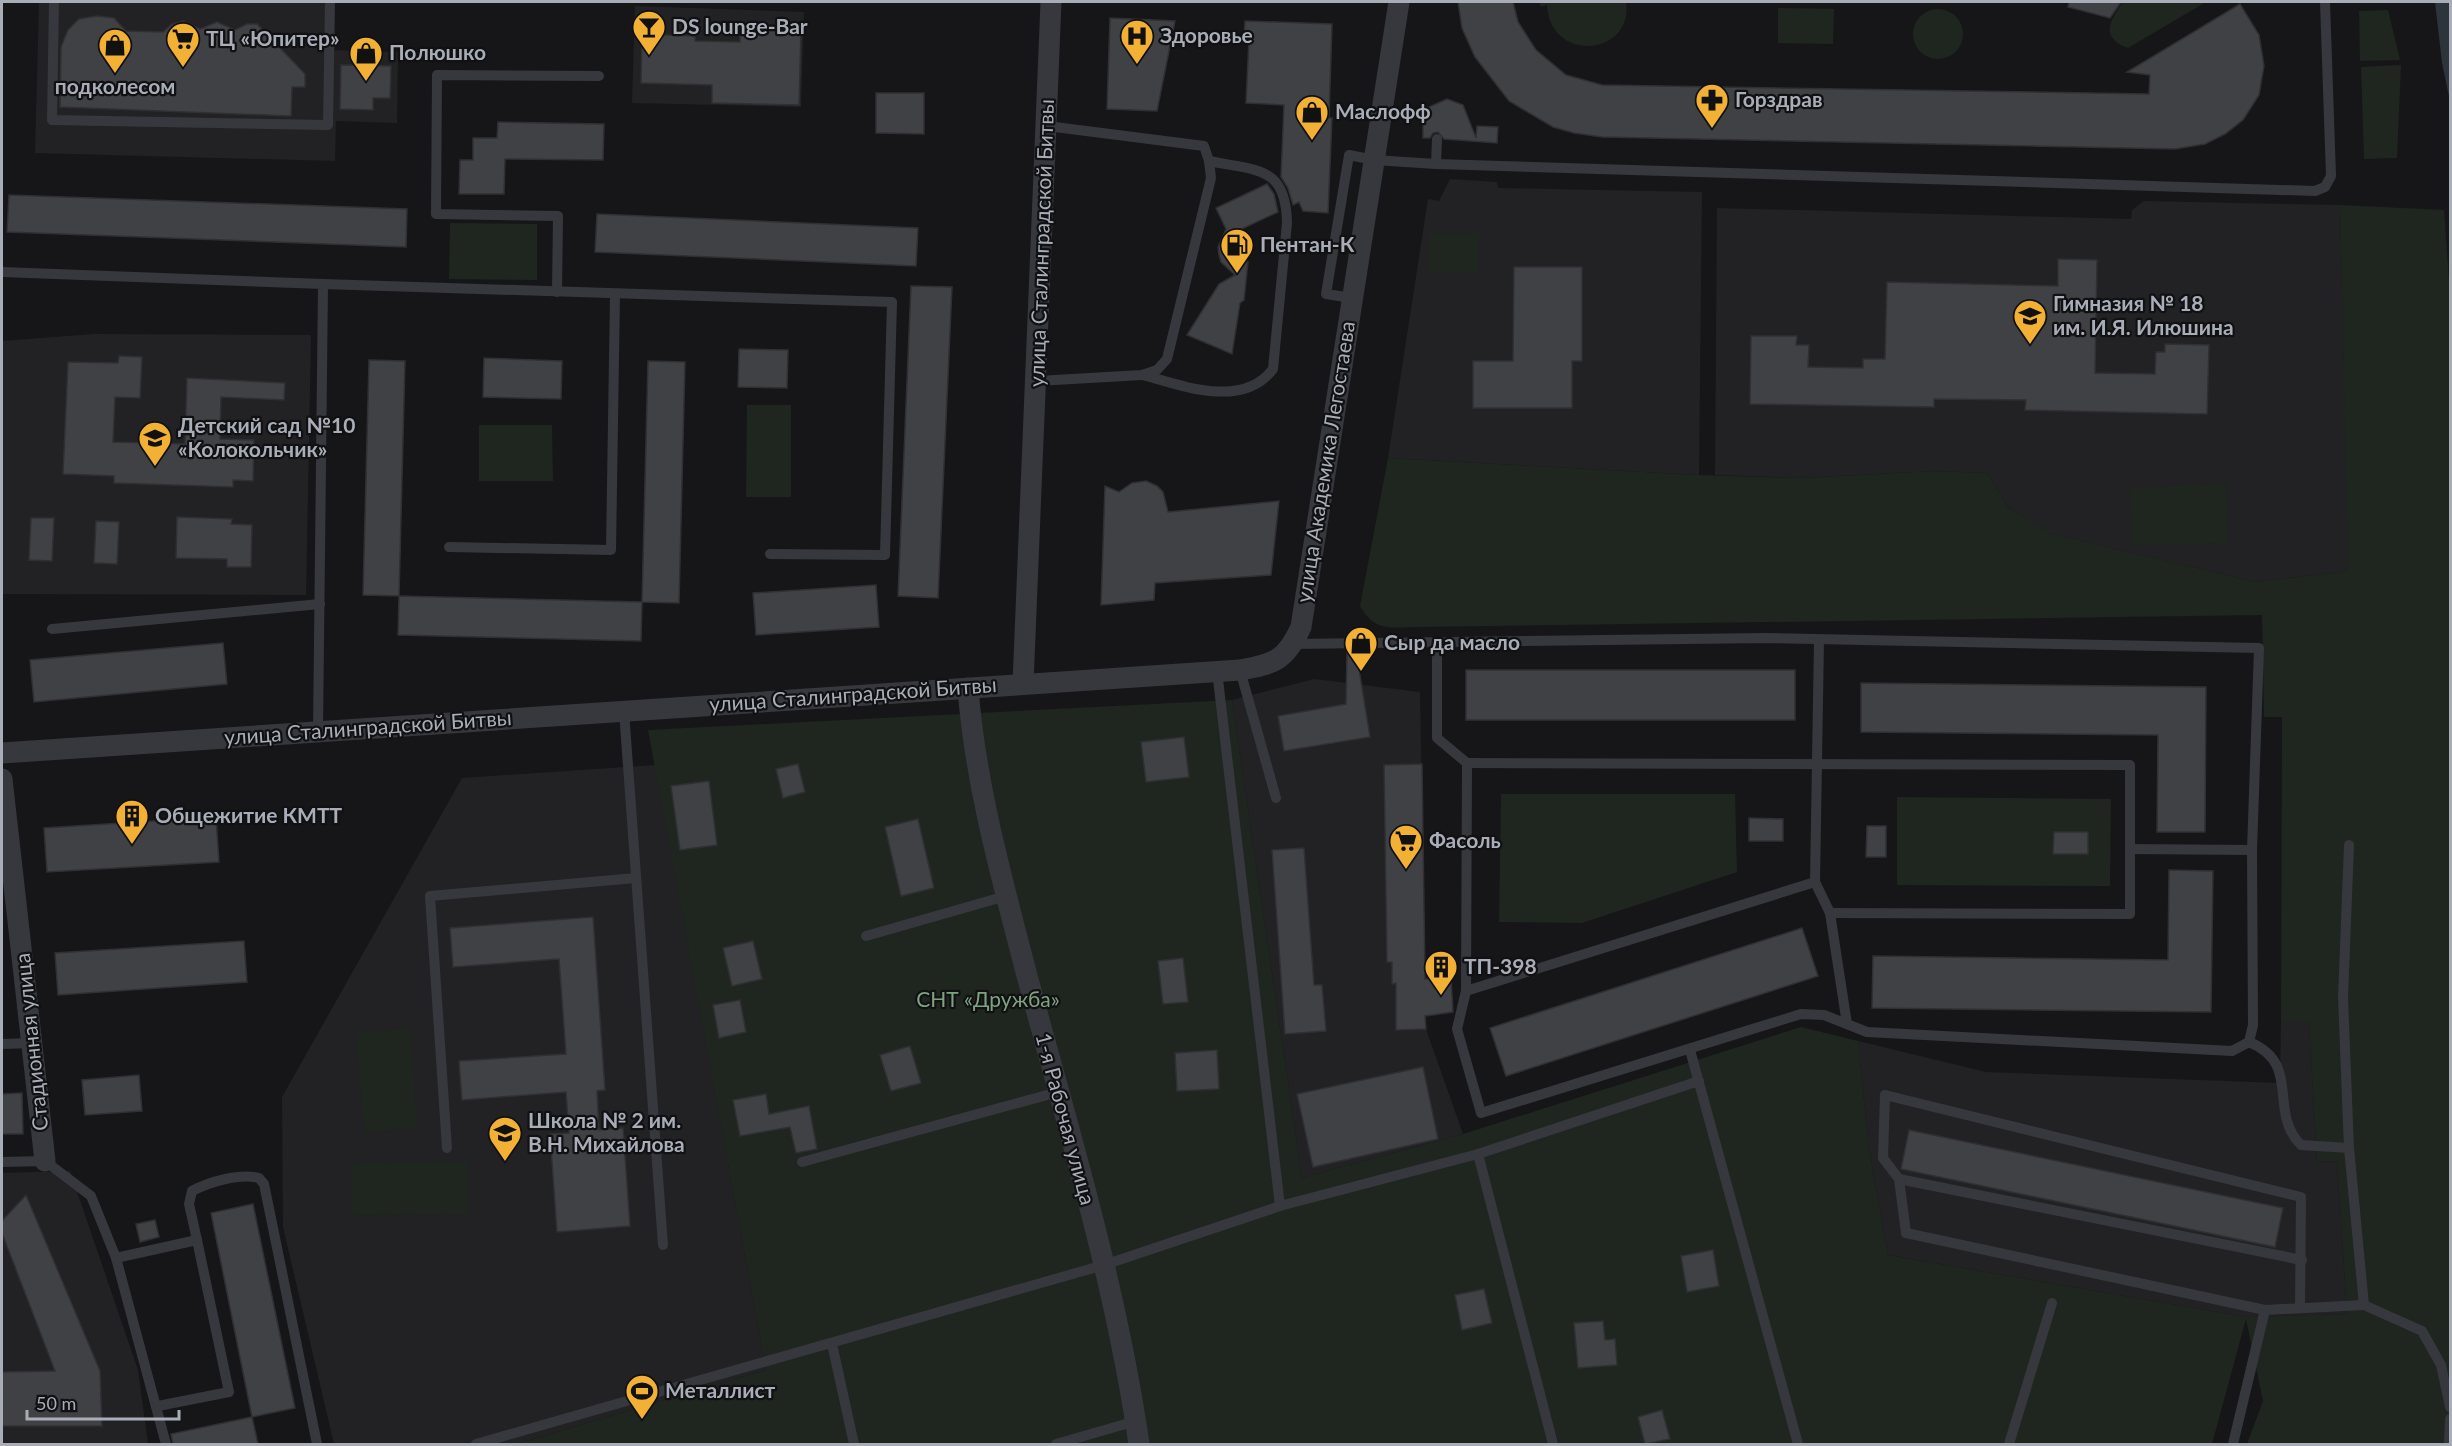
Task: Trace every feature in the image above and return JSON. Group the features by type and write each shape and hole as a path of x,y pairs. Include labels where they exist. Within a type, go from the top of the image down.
{"street":[{"name":"улица Сталинградской Битвы","path":"2,753 1023,684 1051,2"},
{"name":"улица Академика Легостаева","path":"1293,644 1301,627 1399,2"},
{"path":"1023,684 1240,670 1281,659 1293,644"},
{"name":"1-я Рабочая улица","path":"968,688 970,727 1006,896 1104,1265 1139,1444"},
{"name":"Стадионная улица","path":"2,780 45,1161"}],"lane":[{"path":"54,2 52,120 328,125 330,2"},
{"path":"1374,160 1436,164 2315,191 2325,187 2331,176 2325,2"},
{"path":"557,292 558,216 436,214 437,75 599,76"},
{"path":"1037,381 1142,375 1157,370 1167,358 1211,178 1204,146 1047,126"},
{"path":"1436,164 1437,138"},
{"path":"1142,375 1191,388 1224,391 1250,389 1264,381 1273,369 1287,223 1286,199 1280,186 1269,174 1209,161"},
{"path":"2,272 892,302 885,555 770,554"},
{"path":"318,731 323,284"},
{"path":"449,547 611,550 615,294"},
{"path":"52,629 320,604"},
{"path":"1293,644 1767,638 2259,648 2252,850 2253,1025 2249,1042 2232,1051 1867,1032 1824,1016 1801,1014 1481,1113 1457,1029 1466,991 1467,763"},
{"path":"1819,640 1815,882 1830,913 1847,1023"},
{"path":"1437,642 1437,738 1467,763 2130,765 2130,914 1830,913"},
{"path":"1240,670 1276,798"},
{"path":"1217,671 1280,1206"},
{"path":"624,711 663,1245"},
{"path":"2349,845 2343,998 2349,1148 2364,1305"},
{"path":"2130,849 2252,850"},
{"path":"447,1148 430,896 636,878"},
{"path":"1466,991 1815,882"},
{"path":"866,936 1006,896"},
{"path":"2249,1042 2265,1049 2277,1061 2290,1134 2301,1144 2349,1148"},
{"path":"2,1044 32,1043"},
{"path":"1690,1050 1798,1444"},
{"path":"476,1444 1104,1265 1280,1206 1478,1154 1699,1081"},
{"path":"802,1162 1058,1092"},
{"path":"2300,1307 2301,1197 1885,1095 1883,1158 1899,1179 1906,1233 2265,1310 2364,1305 2422,1331 2440,1365 2451,1407"},
{"path":"1478,1154 1553,1444"},
{"path":"2,1162 45,1161 91,1196 116,1257 158,1406 166,1444"},
{"path":"158,1406 229,1392 189,1204 192,1191 203,1185 251,1176 259,1178 264,1184 317,1444"},
{"path":"1899,1179 2302,1260"},
{"path":"116,1257 197,1240"},
{"path":"2009,1444 2052,1303"},
{"path":"2233,1444 2265,1310"},
{"path":"832,1344 854,1444"},
{"path":"2449,1444 2451,1419"},
{"path":"1056,1444 1136,1421"}],"shaded area":[{"path":"39,2 332,2 331,50 398,52 397,123 336,121 335,161 35,153"},
{"path":"2435,2 2450,2 2450,101 2442,63"},
{"path":"635,6 804,12 801,107 632,103"},
{"path":"1450,179 1497,182 1498,188 1702,192 1699,475 1388,458 1428,199 1439,201"},
{"name":"Гимназия № 18 им. И.Я. Илюшина","path":"2144,201 2340,205 2349,571 2256,582 2048,533 2008,507 1987,473 1935,471 1800,478 1715,475 1717,208 2131,219 2132,210"},
{"name":"Детский сад №10 «Колокольчик»","path":"94,334 311,335 306,595 2,594 2,341"},
{"path":"1314,679 1420,692 1426,1029 1463,1134 1302,1178 1232,700"},
{"name":"Школа № 2 им. В.Н. Михайлова","path":"655,765 766,1370 517,1444 334,1444 283,1227 282,1097 462,778"},
{"path":"2281,1021 2309,1021 2317,1162 2337,1161 2347,1314 2246,1317 1888,1255 1869,1149 1858,1041 1986,1072 2280,1083"},
{"path":"70,1171 138,1370 148,1444 2,1444 2,1173"}],"green space":[{"path":"1539,2 1626,2 1625,20 1617,34 1605,42 1591,46 1575,44 1562,37 1552,24 1547,5 1541,7"},
{"path":"2123,2 2206,2 2128,48 2119,44 2110,34 2111,22"},
{"path":"1778,8 1834,9 1833,44 1778,43"},
{"path":"1938,9 1952,13 1959,20 1963,34 1959,48 1952,55 1938,59 1924,55 1917,48 1913,34 1917,20 1924,13"},
{"path":"2388,10 2400,60 2360,61 2359,11"},
{"path":"2401,65 2397,158 2364,159 2361,67"},
{"name":"СНТ «Дружба»","path":"2340,205 2444,210 2450,295 2450,1444 2247,1444 2263,1401 2246,1319 2212,1444 517,1444 766,1370 648,730 1232,700 1302,1178 1463,1134 1801,1027 1858,1041 1869,1149 1888,1255 2246,1317 2347,1314 2337,1161 2317,1162 2309,1022 2281,1021 2282,717 2264,717 2262,615 1385,627 1372,621 1360,606 1388,458 1699,475 1800,478 1935,471 1987,473 2008,507 2049,533 2256,582 2348,571"},
{"path":"450,223 537,224 537,280 449,279"},
{"path":"1429,234 1478,234 1478,273 1429,273"},
{"path":"747,405 791,405 791,497 746,497"},
{"path":"479,425 552,425 553,481 479,481"},
{"path":"2227,484 2228,543 2132,545 2130,487"},
{"path":"1501,794 1735,794 1737,872 1582,923 1499,922"},
{"path":"1897,797 2111,799 2110,886 1897,885"},
{"path":"410,1028 417,1128 364,1132 356,1033"},
{"path":"468,1162 469,1214 352,1215 351,1163"}],"building":[{"path":"1458,2 1513,2 1518,22 1536,50 1566,75 1602,85 2149,94 2150,75 2127,72 2240,4 2259,35 2264,66 2259,95 2243,120 2225,134 2205,144 2175,149 1602,137 1553,127 1509,101 1475,57 1462,28"},
{"path":"2069,2 2121,2 2110,18 2068,7"},
{"name":"ТЦ «Юпитер»","path":"97,16 114,18 126,31 163,32 172,24 183,21 200,29 217,22 235,30 247,24 257,24 305,74 305,87 292,87 291,116 60,107 61,47 68,30 79,19"},
{"name":"Здоровье","path":"1110,18 1175,21 1157,111 1107,109"},
{"path":"1245,21 1332,24 1329,118 1332,118 1328,213 1303,211 1299,202 1293,205 1288,188 1281,177 1284,105 1246,103 1249,39 1244,39"},
{"path":"740,29 801,30 799,105 712,103 712,85 641,83 642,34 695,36 695,41 740,42"},
{"name":"Полюшко","path":"341,65 391,66 390,98 373,98 373,110 340,109"},
{"path":"876,93 924,93 924,134 876,133"},
{"path":"1447,99 1463,105 1476,138 1477,126 1498,127 1497,143 1444,139 1438,132 1433,133 1430,138 1423,138 1423,116 1429,107"},
{"path":"498,122 604,124 603,160 505,159 504,194 459,194 460,160 473,160 473,138 497,138"},
{"name":"Пентан-К","path":"1267,184 1274,194 1278,212 1235,232 1248,262 1244,300 1240,303 1232,354 1187,335 1219,284 1235,275 1221,262 1219,255 1218,247 1226,229 1216,208"},
{"path":"9,195 407,209 406,247 7,232"},
{"path":"597,214 918,228 916,266 595,252"},
{"path":"2058,259 2097,260 2095,373 2155,374 2156,352 2165,352 2165,344 2209,345 2207,414 2025,410 2026,400 1934,399 1934,407 1750,404 1751,336 1797,336 1796,345 1809,345 1808,367 1863,368 1863,359 1885,359 1887,282 2058,286"},
{"path":"1514,267 1582,267 1582,361 1572,361 1572,408 1473,408 1473,361 1513,361"},
{"path":"911,286 952,287 938,598 898,596"},
{"path":"739,349 788,350 787,388 738,387"},
{"path":"119,356 142,357 140,398 115,397 113,442 185,444 187,378 285,383 284,400 221,397 220,439 254,440 253,481 233,480 233,487 114,483 114,476 63,474 68,362 118,363"},
{"path":"484,358 562,361 561,399 483,397"},
{"path":"369,360 405,361 399,596 363,595"},
{"path":"648,361 685,362 679,603 642,602"},
{"path":"1146,481 1163,492 1168,512 1279,501 1271,575 1155,583 1154,600 1101,605 1105,486 1119,492 1132,483"},
{"path":"177,517 232,519 231,524 252,525 251,567 227,567 227,559 176,558"},
{"path":"31,518 54,518 52,561 29,560"},
{"path":"96,521 119,522 117,564 94,563"},
{"path":"876,585 879,627 756,635 753,593"},
{"path":"399,596 642,602 641,641 398,635"},
{"path":"223,643 227,684 34,702 30,660"},
{"path":"1347,651 1356,651 1370,737 1284,751 1278,716 1346,704"},
{"path":"1466,670 1795,670 1795,720 1466,720"},
{"path":"1861,683 2206,687 2205,832 2157,832 2158,735 1861,732"},
{"path":"1184,737 1189,777 1146,782 1141,742"},
{"path":"798,764 805,792 783,798 776,769"},
{"path":"1422,764 1425,979 1451,977 1453,1012 1425,1016 1426,1029 1396,1030 1396,983 1392,984 1392,962 1387,962 1384,765"},
{"path":"709,781 717,845 680,850 671,786"},
{"name":"Общежитие КМТТ","path":"216,817 219,862 47,872 44,828"},
{"path":"1749,818 1783,819 1783,841 1749,841"},
{"path":"918,819 934,888 901,896 885,827"},
{"path":"1867,826 1886,826 1886,857 1866,857"},
{"path":"2054,832 2088,832 2088,854 2053,854"},
{"path":"1304,848 1314,985 1322,985 1326,1031 1285,1034 1272,850"},
{"path":"2169,870 2213,871 2211,1012 1872,1008 1873,956 2168,960"},
{"path":"593,917 605,1090 597,1091 599,1130 623,1128 630,1226 557,1232 550,1134 569,1133 566,1092 462,1100 459,1061 566,1054 559,959 453,967 450,928"},
{"path":"1802,928 1818,976 1506,1076 1490,1028"},
{"path":"244,941 247,982 58,995 55,953"},
{"path":"753,941 762,979 732,986 723,948"},
{"path":"1183,958 1188,1002 1163,1004 1158,961"},
{"path":"740,1000 746,1032 719,1038 713,1005"},
{"path":"910,1046 921,1083 891,1091 880,1055"},
{"path":"1217,1050 1219,1089 1177,1091 1175,1053"},
{"path":"1423,1067 1438,1139 1313,1167 1297,1094"},
{"path":"139,1075 142,1111 85,1115 82,1080"},
{"path":"22,1093 23,1134 2,1134 2,1094"},
{"path":"766,1094 769,1114 809,1106 817,1149 796,1153 790,1127 740,1136 733,1100"},
{"path":"1909,1130 2283,1208 2275,1247 1901,1169"},
{"path":"26,1195 100,1371 102,1426 2,1426 2,1372 55,1371 2,1233 2,1221"},
{"path":"253,1204 295,1408 252,1417 211,1213"},
{"path":"155,1220 159,1237 140,1242 136,1224"},
{"path":"1713,1250 1719,1286 1687,1292 1681,1256"},
{"path":"1484,1289 1492,1323 1462,1330 1455,1295"},
{"path":"1603,1321 1605,1340 1615,1339 1617,1365 1578,1368 1574,1323"},
{"path":"1662,1410 1670,1439 1645,1444 1638,1417"},
{"path":"252,1417 258,1444 173,1444 171,1434"}],"place":[{"name":"DS lounge-Bar","path":"649,56"},
{"name":"Здоровье","path":"1137,65"},
{"name":"ТЦ «Юпитер»","path":"183,68"},
{"name":"подколесом","path":"115,74"},
{"name":"Полюшко","path":"366,82"},
{"name":"Горздрав","path":"1712,129"},
{"name":"Маслофф","path":"1312,141"},
{"name":"Пентан-К","path":"1237,274"},
{"name":"Гимназия № 18 им. И.Я. Илюшина","path":"2030,345"},
{"name":"Детский сад №10 «Колокольчик»","path":"155,467"},
{"name":"Сыр да масло","path":"1361,672"},
{"name":"Общежитие КМТТ","path":"132,845"},
{"name":"Фасоль","path":"1406,870"},
{"name":"ТП-398","path":"1441,996"},
{"name":"Школа № 2 им. В.Н. Михайлова","path":"505,1162"},
{"name":"Металлист","path":"642,1420"}]}
